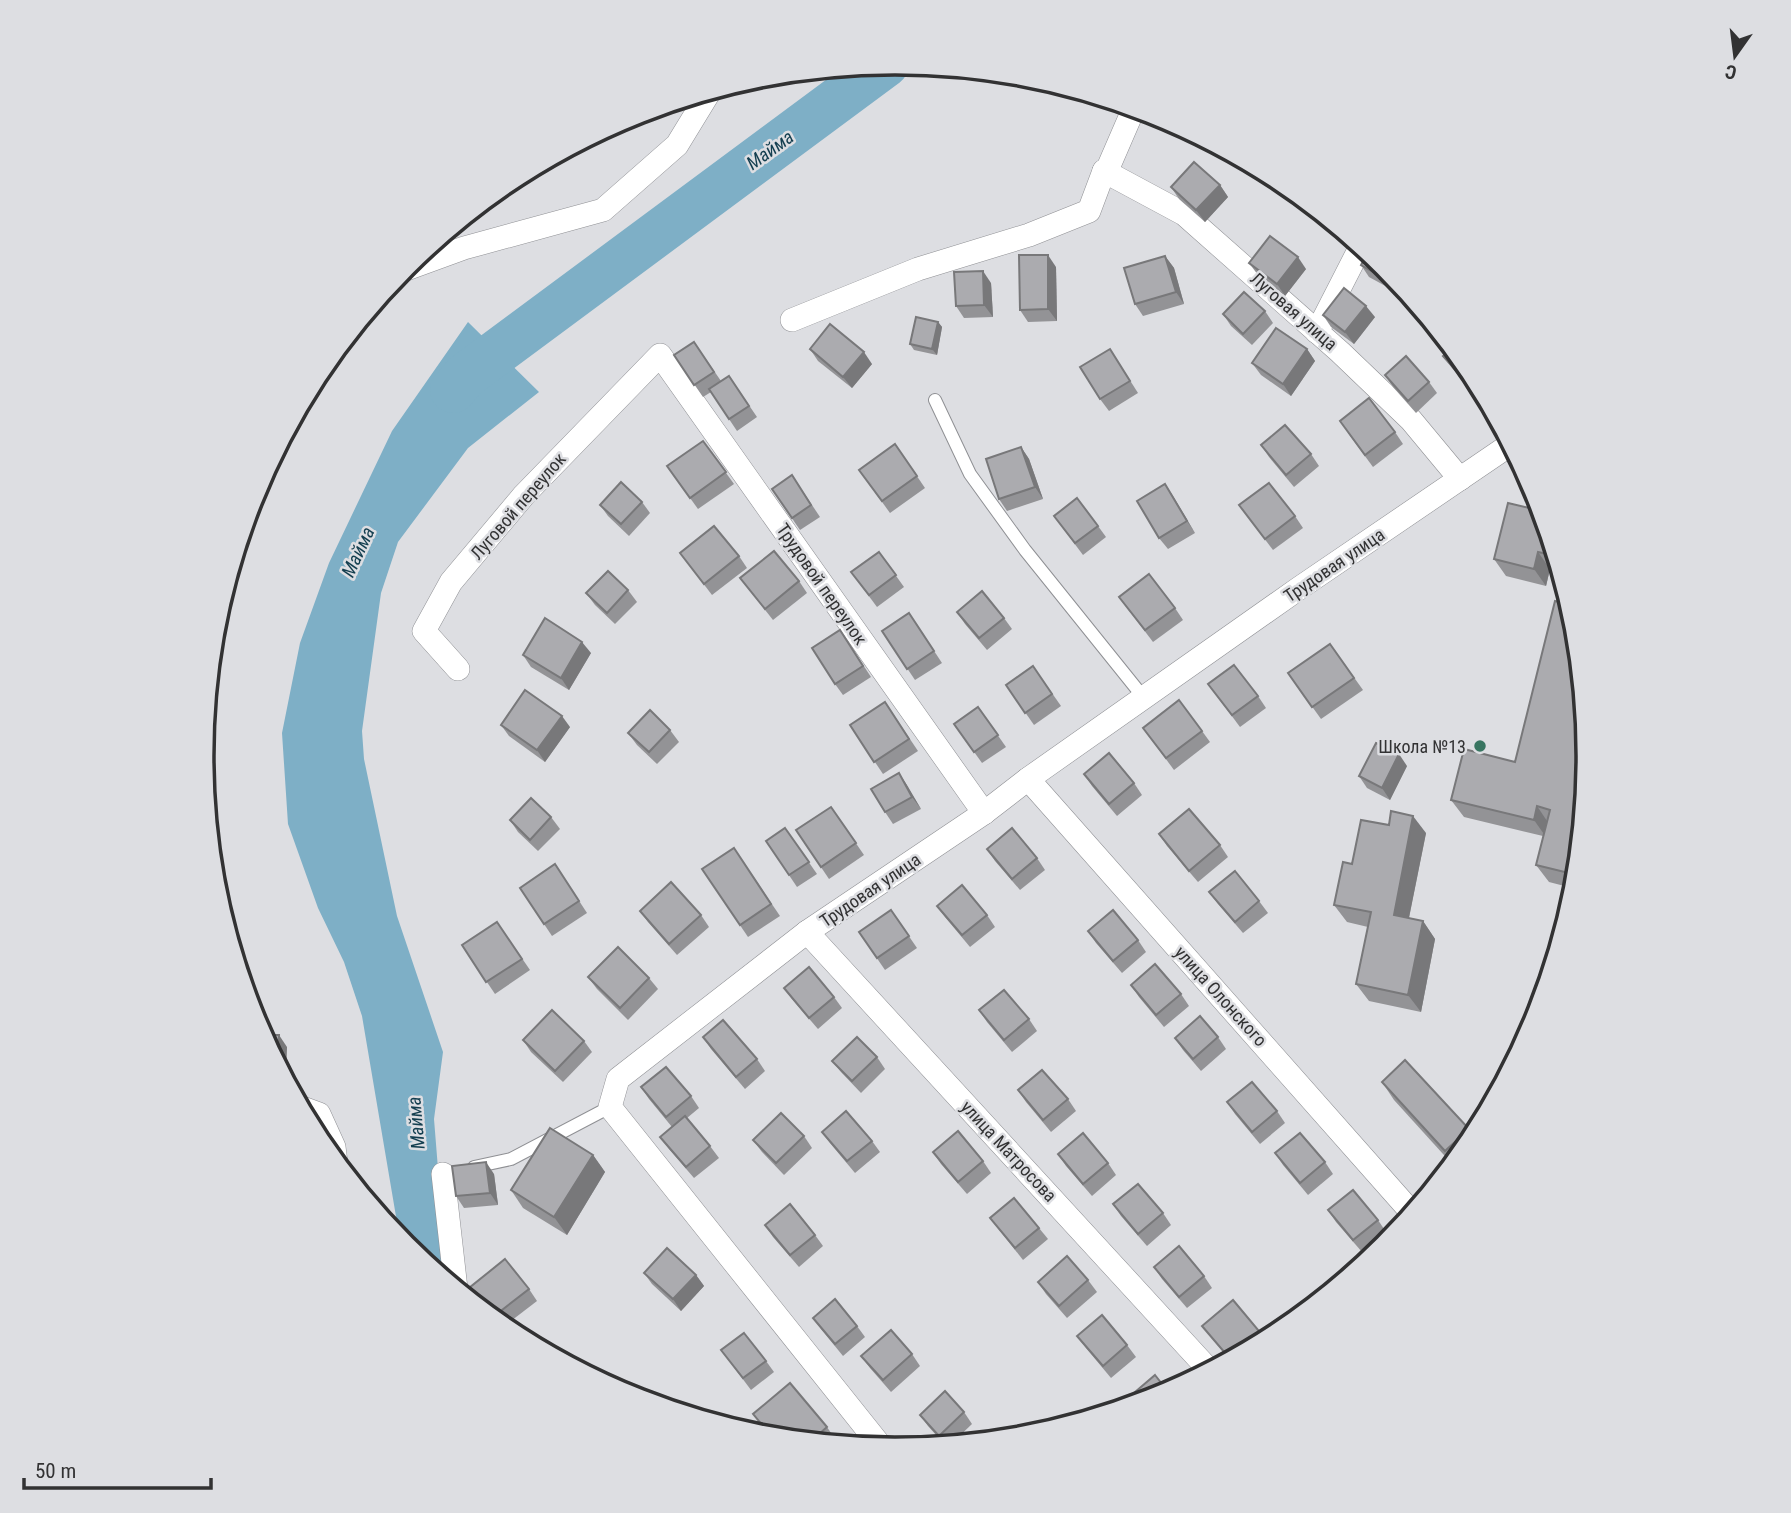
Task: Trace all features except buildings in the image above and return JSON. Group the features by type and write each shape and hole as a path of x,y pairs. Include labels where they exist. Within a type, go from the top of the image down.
{"street":[{"path":"428,261 464,248 603,210 677,145 703,103"},
{"path":"792,320 918,270 1028,235 1089,211 1129,117"},
{"name":"Луговая улица","path":"1104,171 1184,215 1317,332 1411,420 1460,479"},
{"path":"1317,332 1356,255"},
{"name":"Луговой переулок","path":"458,669 424,631 451,582 524,495 660,355"},
{"name":"Трудовой переулок","path":"660,355 984,813"},
{"name":"Трудовая улица","path":"610,1107 618,1079 807,932 984,813 1028,779 1298,589 1503,449"},
{"name":"улица Олонского","path":"1028,779 1407,1207"},
{"name":"улица Матросова","path":"807,932 1203,1364"},
{"path":"610,1107 873,1437"},
{"path":"316,1113 319,1114 327,1132"},
{"path":"443,1174 455,1276"}],"lane":[{"path":"935,400 970,474 1025,550 1144,698"},
{"path":"443,1174 511,1159 610,1107"}],"water":[{"path":"468,322 539,392 468,448 398,542 381,593 362,731 364,759 397,916 443,1052 434,1119 446,1269 397,1220 362,1016 344,962 318,908 288,824 282,733 300,643 329,563 392,431"}],"waterway":[{"name":"Майма","path":"453,390 465,376 870,76"}],"place":[{"name":"Школа №13","path":"1480,746"}]}
